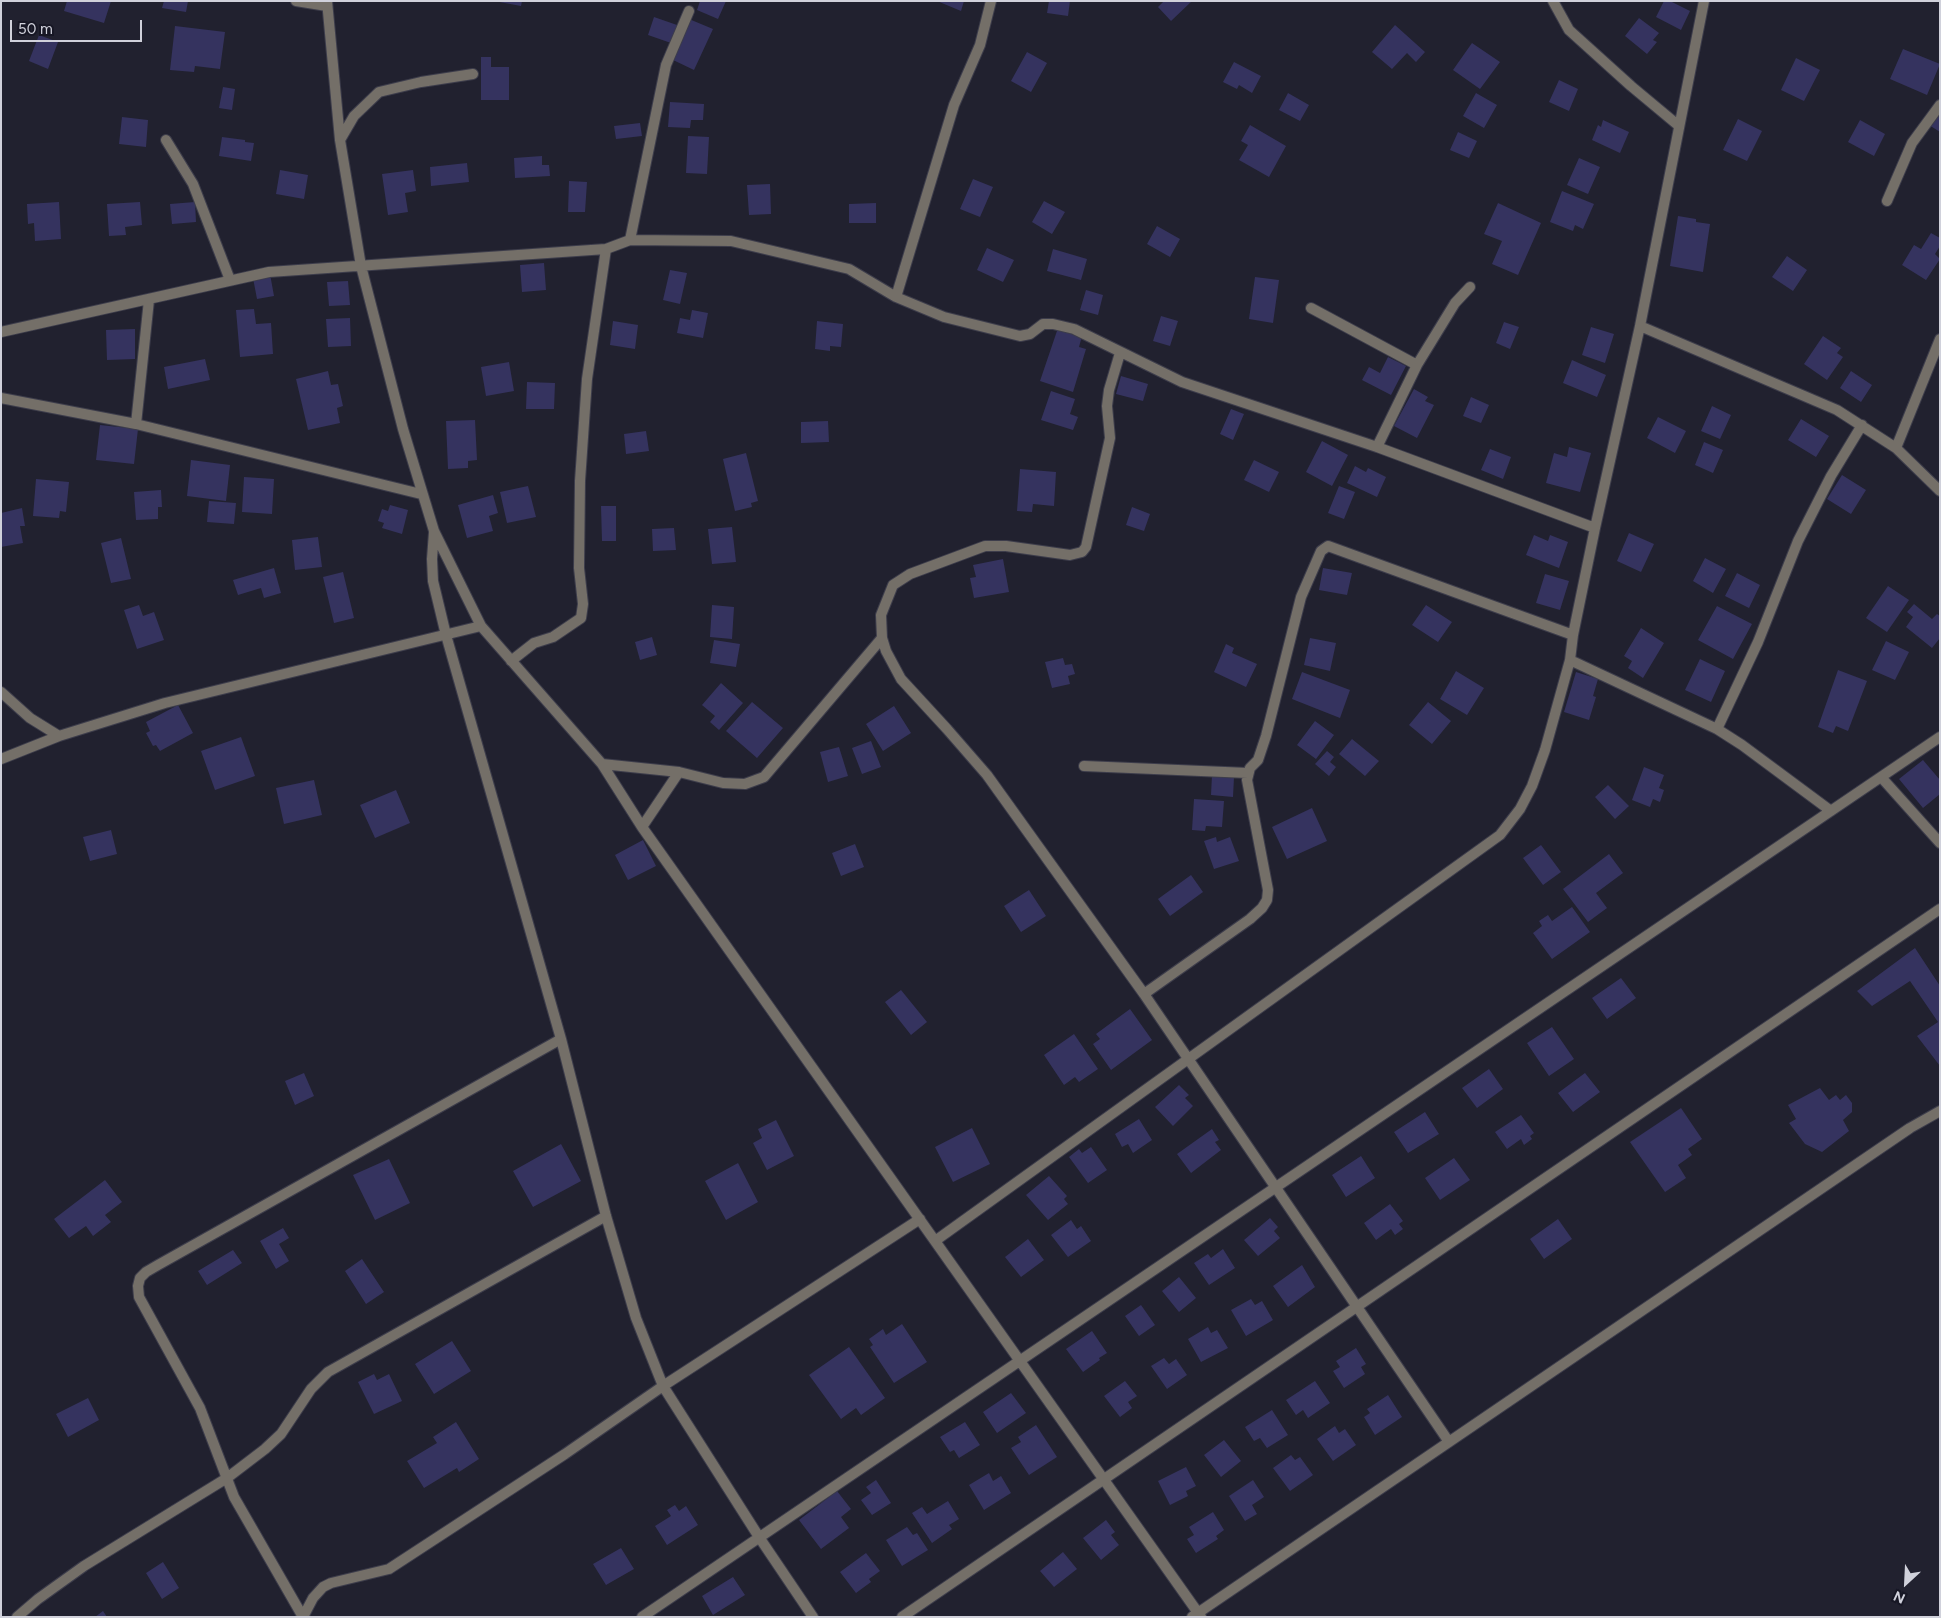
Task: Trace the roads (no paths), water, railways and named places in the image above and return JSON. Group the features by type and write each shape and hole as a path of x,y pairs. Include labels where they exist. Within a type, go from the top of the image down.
{"street":[{"path":"296,1 327,4 340,140 361,266 421,494 434,531 480,626 602,764 642,827 1104,1479 1197,1615 1910,1128 1940,1111"},
{"path":"896,297 954,105 980,45 991,1"},
{"path":"1553,1 1569,30 1679,126"},
{"path":"935,1241 1500,835 1520,809 1532,786 1545,750 1570,660 1573,635 1595,528 1640,326 1704,1"},
{"path":"630,240 666,65 689,11"},
{"path":"340,140 354,116 379,92 421,82 473,74"},
{"path":"1887,201 1912,143 1940,105"},
{"path":"166,140 192,184 230,280"},
{"path":"1,332 269,272 606,249 630,240 731,241 849,270 896,297 944,317 1020,336 1030,334 1043,324 1074,329 1182,382 1377,447 1595,528"},
{"path":"511,661 534,643 553,637 576,624 581,618 583,604 579,568 580,481 587,379 606,249"},
{"path":"1377,447 1417,366 1455,303 1470,287"},
{"path":"136,424 149,300"},
{"path":"1311,308 1417,366"},
{"path":"1640,326 1837,410 1896,448 1940,491"},
{"path":"1896,448 1940,339"},
{"path":"1120,353 1106,406 1110,438 1086,546 1082,552 1070,555 1006,546 985,546 910,574 893,586 881,615 882,638 886,651 901,679 986,775 1144,994 1449,1442"},
{"path":"1,398 136,424 421,494"},
{"path":"1717,729 1758,642 1798,541 1831,476 1862,425"},
{"path":"434,531 433,581 446,635 561,1039 606,1216 636,1318 663,1386 759,1537 813,1617"},
{"path":"1144,994 1250,919 1262,908 1266,900 1268,890 1247,780 1248,773 1258,760 1270,722 1301,597 1321,551 1328,546 1573,635"},
{"path":"1,759 59,736 165,703 480,626"},
{"path":"602,764 679,772 723,783 745,784 764,777 882,638"},
{"path":"1570,660 1717,729 1742,745 1831,811"},
{"path":"1,692 30,718 59,736"},
{"path":"642,1617 1940,738"},
{"path":"1084,766 1248,773"},
{"path":"642,827 679,772"},
{"path":"1881,777 1940,843"},
{"path":"902,1617 1940,909"},
{"path":"303,1617 234,1497 200,1408 139,1297 138,1286 140,1278 158,1265 561,1039"},
{"path":"17,1617 38,1599 84,1566 227,1478 265,1449 281,1434 312,1389 328,1372 606,1216"},
{"path":"303,1617 313,1598 323,1587 331,1583 389,1569 565,1454 663,1386 920,1219"}]}
